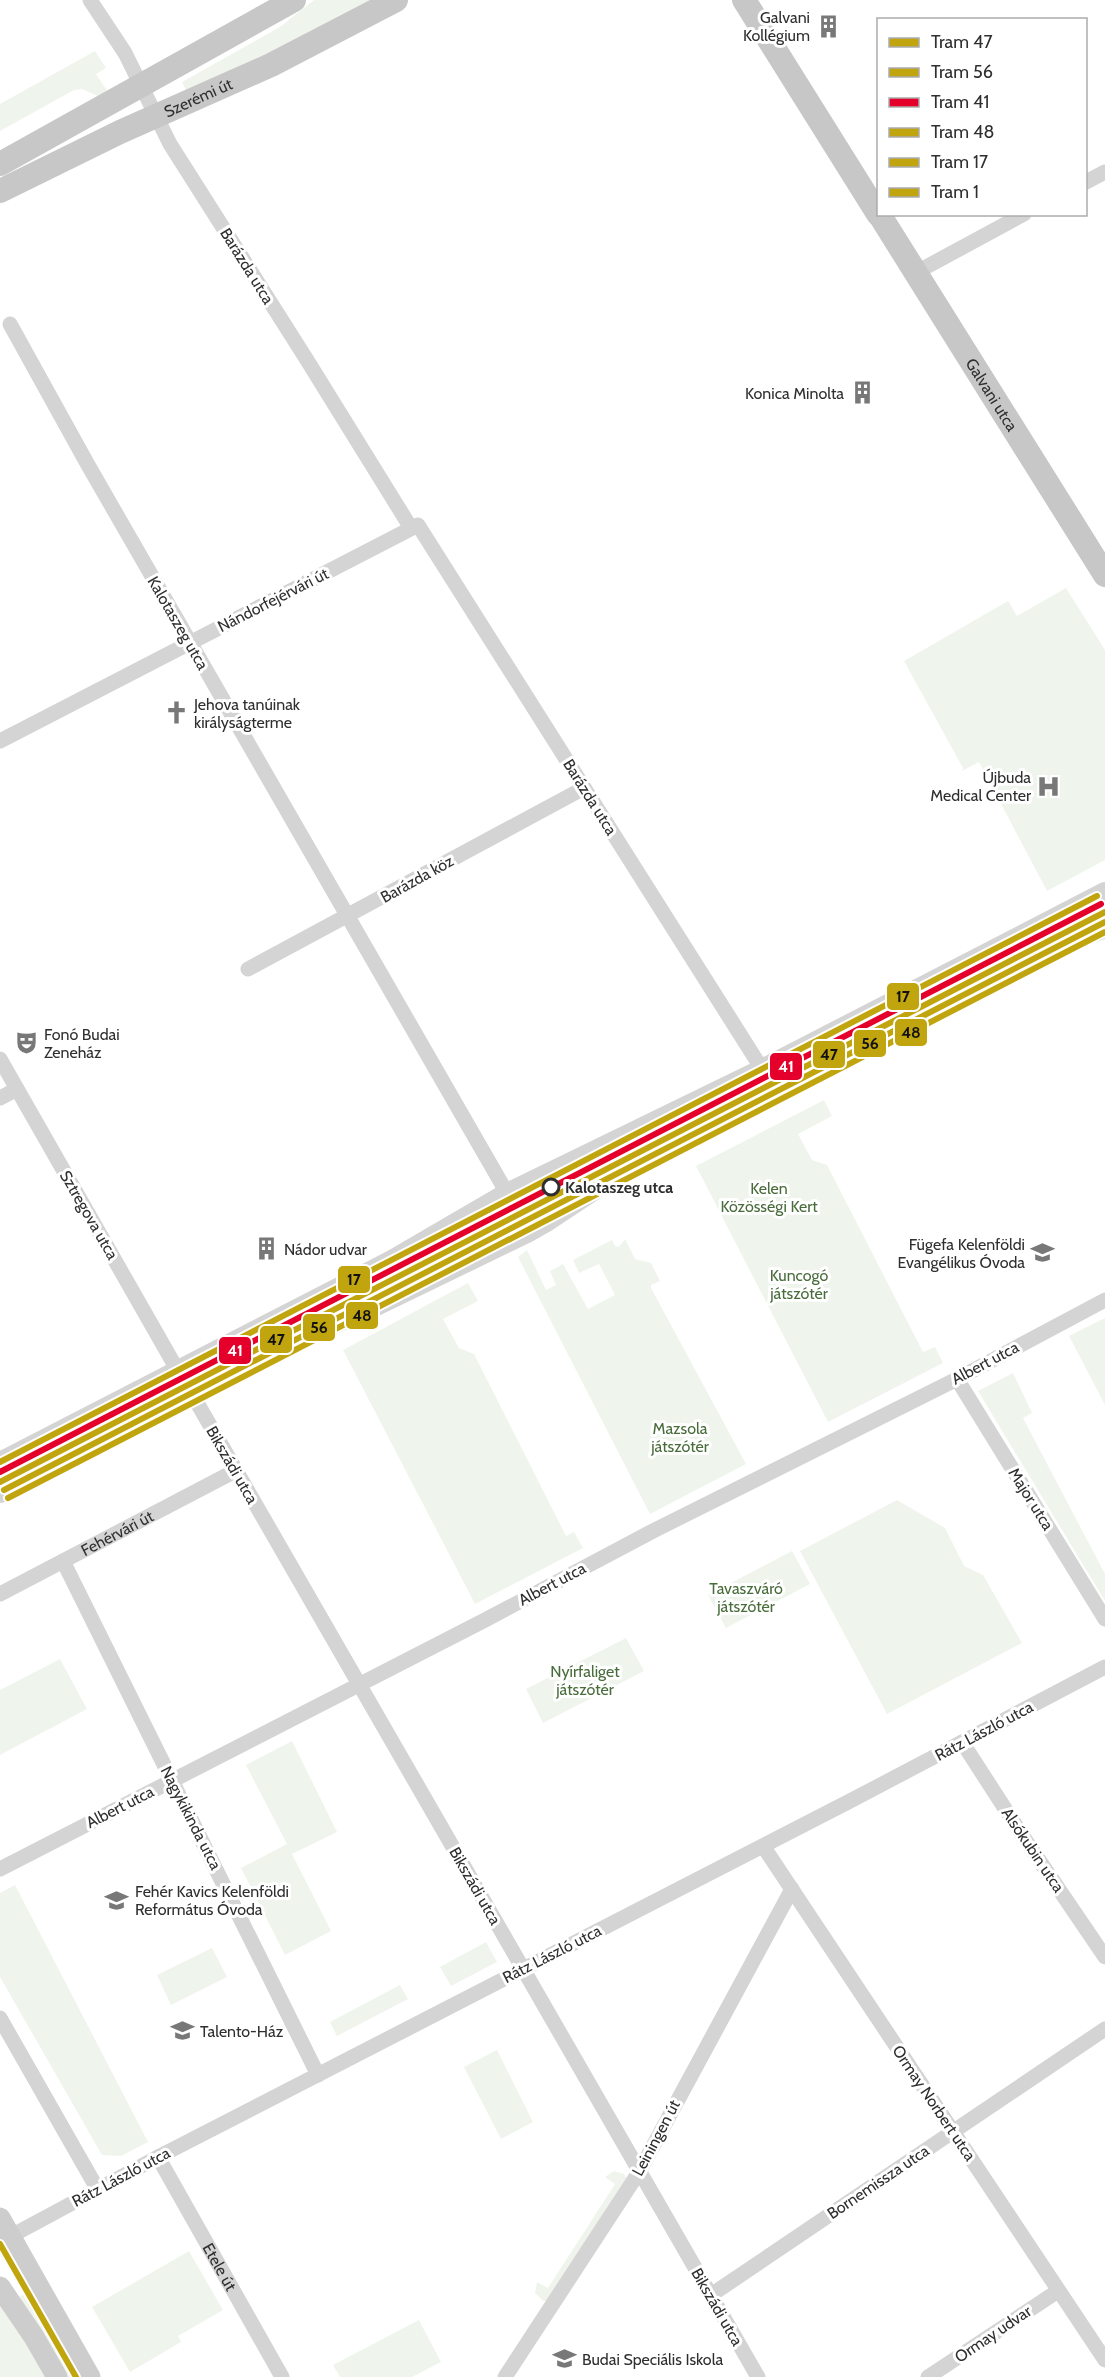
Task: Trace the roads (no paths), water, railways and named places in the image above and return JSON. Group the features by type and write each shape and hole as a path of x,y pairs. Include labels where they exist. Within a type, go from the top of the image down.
{"main road":[{"path":"0,164 294,0"},
{"name":"Szerémi út","path":"0,191 120,132 271,65 396,0"},
{"name":"Galvani utca","path":"744,0 877,211"},
{"name":"Galvani utca","path":"880,216 1105,575"},
{"path":"3,2232 90,2377"},
{"path":"0,2288 34,2337 57,2377"}],"street":[{"name":"Barázda utca","path":"90,0 125,53 170,144 762,1069"},
{"path":"1087,181 1105,172"},
{"path":"915,273 1020,216"},
{"name":"Kalotaszeg utca","path":"10,324 347,918 507,1193 527,1233"},
{"name":"Nándorfejérvári út","path":"0,741 414,526"},
{"name":"Barázda köz","path":"248,969 347,918 584,788"},
{"path":"0,1462 392,1260 507,1193 762,1069 1105,891"},
{"path":"0,1493 300,1338 370,1309 527,1233 635,1165 1050,950 1105,928"},
{"name":"Sztregova utca","path":"0,1059 178,1371"},
{"path":"0,1098 17,1089"},
{"name":"Albert utca","path":"0,1869 360,1685 612,1552 957,1379 1105,1300"},
{"name":"Major utca","path":"957,1379 1105,1619"},
{"name":"Bikszádi utca","path":"192,1394 758,2377"},
{"name":"Fehérvári út","path":"0,1594 235,1471"},
{"name":"Nagykikinda utca","path":"63,1561 318,2074"},
{"name":"Rátz László utca","path":"3,2232 98,2190 318,2074 763,1846 1105,1666"},
{"name":"Alsókubin utca","path":"962,1742 1105,1957"},
{"name":"Ormay Norbert utca","path":"763,1846 1105,2361"},
{"name":"Leiningen út","path":"505,2377 639,2172 792,1889"},
{"path":"0,2018 98,2190"},
{"name":"Bornemissza utca","path":"711,2295 1105,2029"},
{"name":"Etele út","path":"158,2157 282,2377"},
{"name":"Ormay udvar","path":"928,2377 1058,2290"}],"tram line":[{"name":"17","path":"0,1462 1097,896"},
{"name":"41","path":"0,1472 1101,904"},
{"name":"47","path":"0,1482 1105,912"},
{"name":"56","path":"4,1490 1105,922"},
{"name":"48","path":"8,1498 1105,932"},
{"name":"1","path":"0,2244 76,2377"}],"place":[{"name":"Galvani Kollégium","path":"828,26"},
{"name":"Konica Minolta","path":"862,393"},
{"name":"Jehova tanúinak királyságterme","path":"176,713"},
{"name":"Újbuda Medical Center","path":"1049,786"},
{"name":"Fonó Budai Zeneház","path":"26,1043"},
{"name":"Kalotaszeg utca","path":"551,1187"},
{"name":"Nádor udvar","path":"266,1249"},
{"name":"Fügefa Kelenföldi Evangélikus Óvoda","path":"1043,1253"},
{"name":"Fehér Kavics Kelenföldi Református Óvoda","path":"117,1900"},
{"name":"Talento-Ház","path":"182,2031"},
{"name":"Budai Speciális Iskola","path":"564,2359"}],"park label":[{"name":"Kelen Közösségi Kert","path":"769,1197"},
{"name":"Kuncogó játszótér","path":"799,1284"},
{"name":"Mazsola játszótér","path":"680,1437"},
{"name":"Tavaszváró játszótér","path":"746,1597"},
{"name":"Nyírfaliget játszótér","path":"585,1680"}]}
